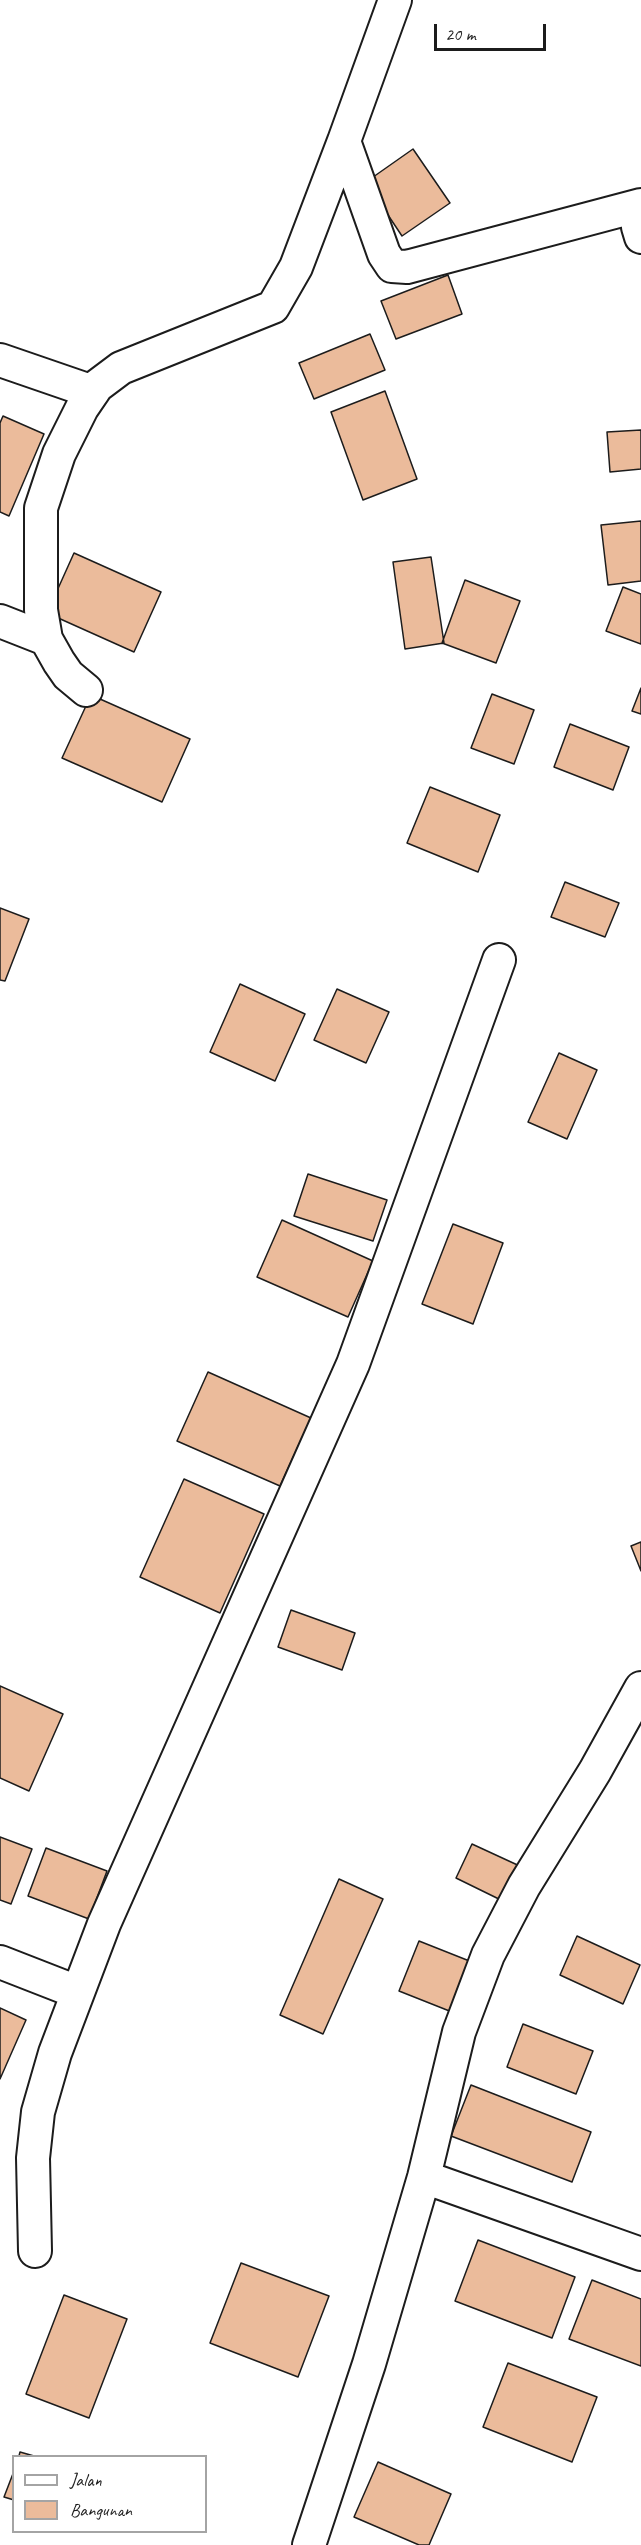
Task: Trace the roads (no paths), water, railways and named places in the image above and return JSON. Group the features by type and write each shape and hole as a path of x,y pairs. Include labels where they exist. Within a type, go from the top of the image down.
{"street":[{"path":"86,690 68,675 46,639 41,610 40,508 59,454 97,386 121,368 273,307 296,267 394,0"},
{"path":"344,141 384,254 392,266 399,268 641,205"},
{"path":"641,212 638,227 641,237"},
{"path":"0,360 93,393"},
{"path":"0,621 46,639"},
{"path":"35,2251 33,2158 38,2112 55,2053 77,1992 188,1732 353,1364 499,960"},
{"path":"309,2545 369,2364 424,2177 459,2032 488,1955 524,1886 596,1771 641,1688"},
{"path":"0,1962 77,1992"},
{"path":"424,2177 641,2254"}]}
